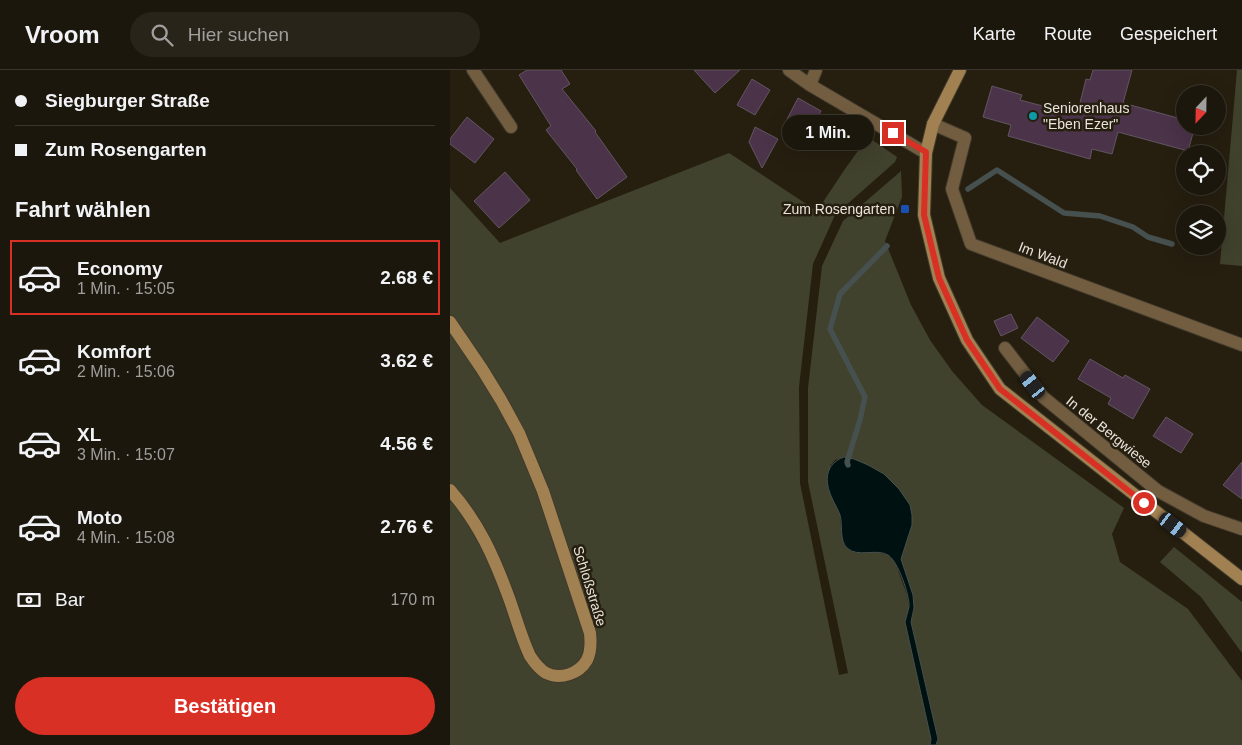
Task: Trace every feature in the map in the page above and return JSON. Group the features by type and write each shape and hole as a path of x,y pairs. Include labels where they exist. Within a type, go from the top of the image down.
{"main road":[{"path":"960,70 932,124 926,152 924,215 939,278 967,340 1000,389 1242,579"},
{"name":"Schloßstraße","path":"450,322 502,400 519,433 544,492 590,633 591,646 587,660 576,672 564,676 546,673 530,656 489,548 472,517 450,490"}],"street":[{"path":"473,70 511,127"},
{"path":"789,70 810,85 926,152"},
{"path":"810,85 816,70"},
{"name":"Im Wald","path":"932,124 965,138 952,189 971,244 1242,345"},
{"name":"In der Bergwiese","path":"1005,348 1043,397 1158,491 1204,516 1242,529"},
{"path":"1158,491 1159,514"}],"green space":[{"path":"1237,70 1242,70 1242,266 1220,264 1221,255 1226,255 1225,205"},
{"path":"868,137 897,157 895,162 835,215 813,264 799,387 800,483 839,675 848,673 808,482 808,388 822,266 843,221 901,171 902,197 885,241 911,305 930,340 952,371 982,405 1124,508 1112,534 1120,562 1188,609 1242,681 1242,745 936,745 938,739 911,622 914,608 913,595 901,559 904,546 844,457 835,460 830,466 836,506 840,515 841,527 847,548 856,552 876,552 888,555 895,562 907,595 909,607 905,622 931,739 930,745 450,745 450,188 500,243 729,153 817,211"},
{"path":"1174,547 1242,602 1242,653 1201,597 1160,562"}],"shaded area":[{"path":"844,457 854,459 884,474 899,489 910,505 912,525 901,559 913,595 914,608 911,622 938,739 936,745 930,745 931,739 905,622 909,602 896,564 888,555 883,553 851,551 843,541 840,515 829,492 827,479 833,464"}],"building":[{"path":"527,70 561,70 570,84 562,89 596,131 627,177 597,199 577,169 546,130 551,126 519,75"},
{"path":"694,70 740,70 715,93"},
{"name":"Seniorenhaus \"Eben Ezer\"","path":"1093,70 1132,70 1123,103 1176,118 1176,135 1192,135 1190,145 1176,145 1176,148 1118,132 1112,154 1092,149 1090,159 1008,136 1011,125 983,117 992,86 1022,95 1020,100 1077,115 1086,79 1090,80"},
{"path":"752,79 770,90 755,115 737,105"},
{"path":"798,98 821,111 806,139 783,127"},
{"path":"467,117 494,139 475,163 450,144 450,139"},
{"path":"755,127 778,139 762,168 749,142"},
{"path":"505,172 530,200 499,228 474,201"},
{"path":"1011,314 1018,328 1001,336 994,321"},
{"path":"1037,317 1069,341 1053,362 1021,338"},
{"path":"1090,359 1123,378 1125,375 1150,389 1133,419 1108,404 1111,398 1078,379"},
{"path":"1166,417 1193,434 1181,453 1153,436"},
{"path":"1242,462 1242,499 1223,485"}],"waterway":[{"path":"968,189 997,170 1064,213 1100,216 1133,227 1148,237 1172,244"},
{"path":"848,465 847,462 865,397 830,329 840,294 887,246"}],"place":[{"name":"Seniorenhaus \"Eben Ezer\"","path":"1033,116"},
{"name":"Zum Rosengarten","path":"905,209"}],"route":[{"path":"893,133 926,152 924,215 939,278 967,340 1000,389 1144,503"}]}
